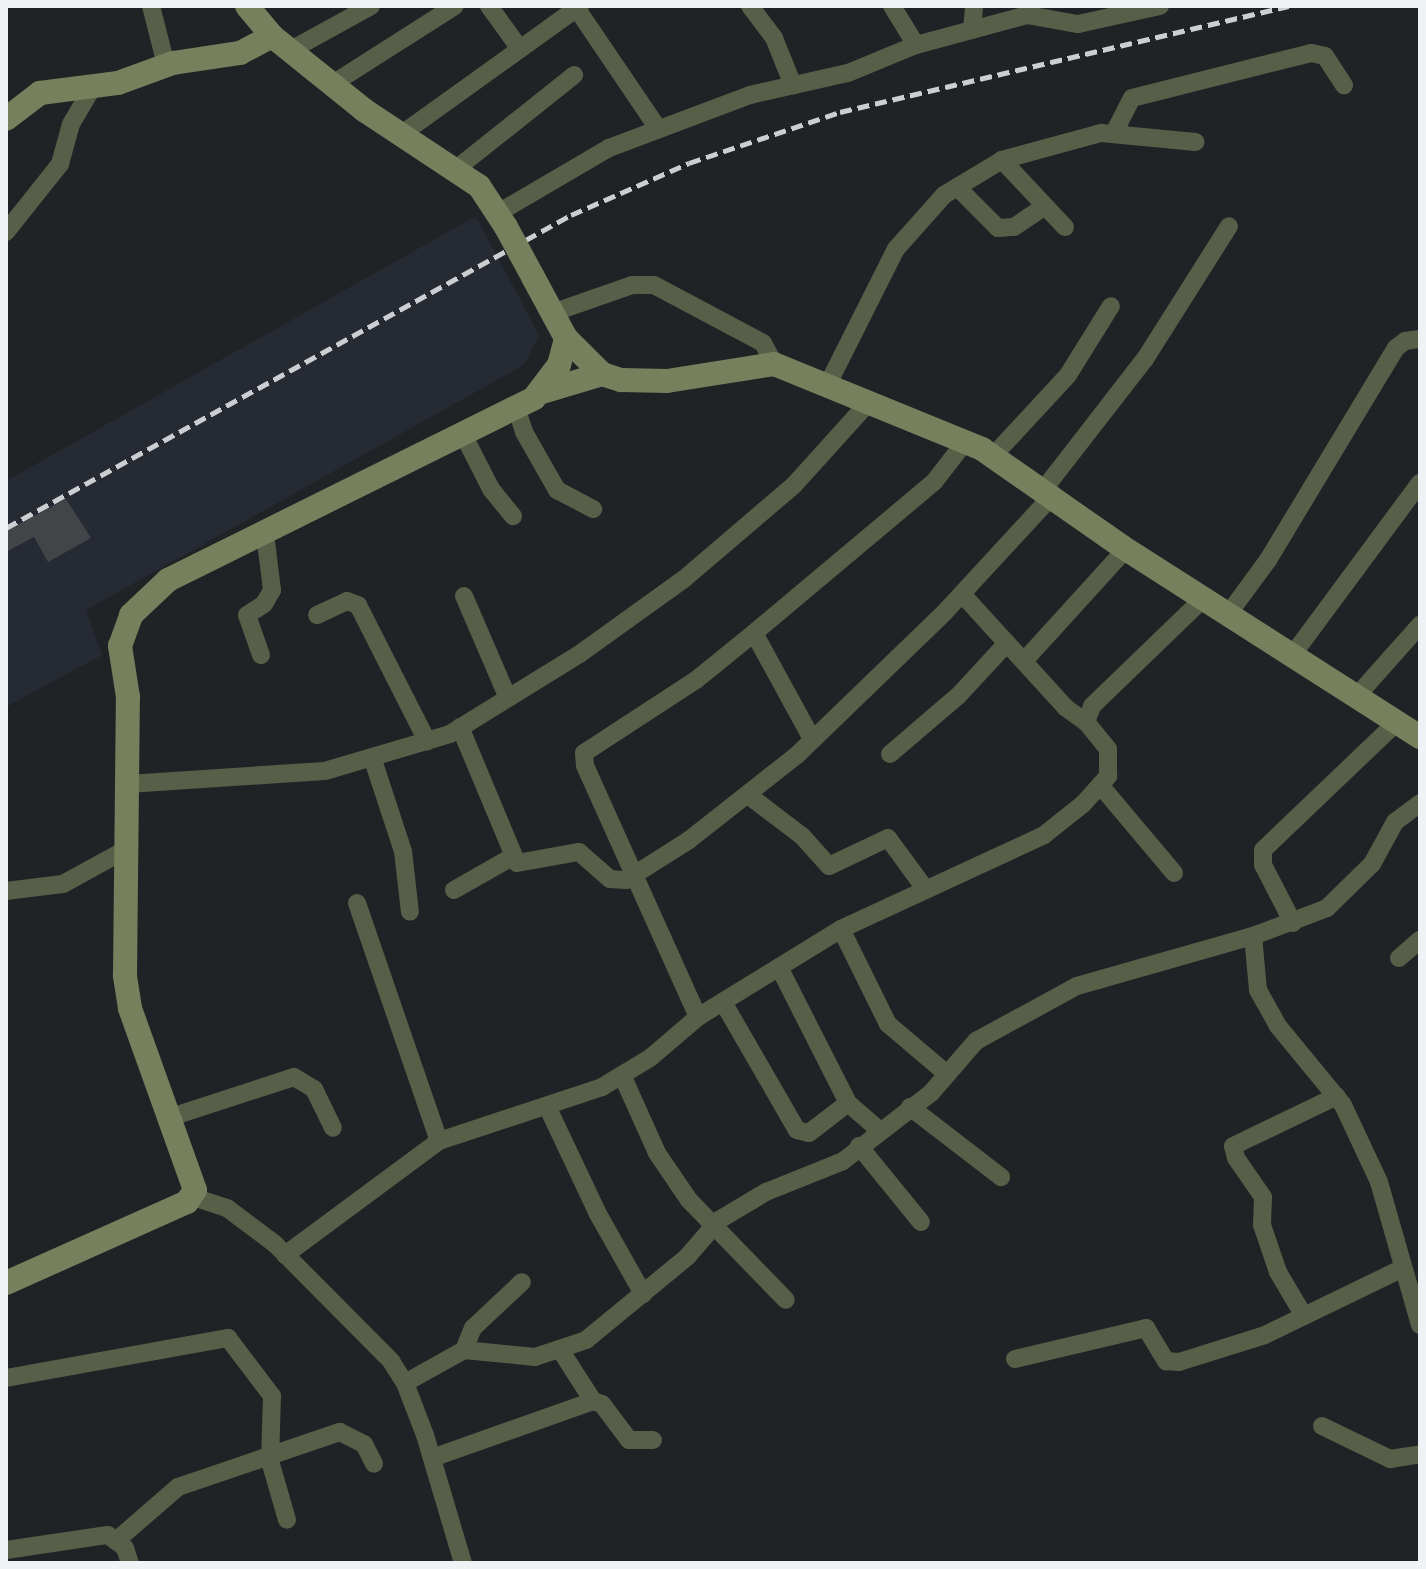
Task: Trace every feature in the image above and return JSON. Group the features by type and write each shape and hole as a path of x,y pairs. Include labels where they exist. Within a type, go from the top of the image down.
{"street":[{"path":"151,6 166,65"},
{"path":"247,6 281,43 399,136 479,186 502,220 566,338 602,374 621,380 667,381 774,364 829,382 868,403 965,442 1049,492 1126,549 1294,653 1355,698 1420,737"},
{"path":"6,119 40,93 118,83 166,65 281,43 371,6"},
{"path":"334,83 455,6"},
{"path":"489,6 520,49"},
{"path":"750,6 774,38 793,85"},
{"path":"892,6 916,45"},
{"path":"972,30 974,6"},
{"path":"502,220 597,154 657,127 793,85 858,70 916,45 1038,10 1078,24 1160,6"},
{"path":"399,136 577,7 657,127"},
{"path":"1114,133 1132,98 1311,53 1325,56 1344,85"},
{"path":"456,169 574,75"},
{"path":"6,232 60,164 71,124 94,85"},
{"path":"829,382 902,239 957,187 1002,160 1114,133 1196,142"},
{"path":"1002,160 1065,227"},
{"path":"957,187 998,228 1014,227 1045,206"},
{"path":"460,727 512,857 524,864 579,852 610,879 635,876 748,795 812,739 962,594 1049,492 1145,359 1229,226"},
{"path":"552,313 632,285 654,285 757,339 774,364"},
{"path":"993,456 1068,375 1111,306"},
{"path":"542,392 559,365 566,338"},
{"path":"1229,613 1268,560 1396,348 1405,341 1420,339"},
{"path":"193,1197 171,1117 128,1000 128,697 120,646 131,615 168,580 265,534 542,392 602,374"},
{"path":"128,784 325,771 373,760 460,727 684,579 794,485 868,403"},
{"path":"516,407 524,432 557,490 593,509"},
{"path":"463,434 491,489 513,516"},
{"path":"698,1017 584,753 696,680 754,633 934,482 965,442"},
{"path":"1294,653 1420,483"},
{"path":"261,655 247,615 264,604 272,590 265,534"},
{"path":"1024,661 1126,549"},
{"path":"285,1255 439,1141 547,1106 622,1075 698,1017 841,929 1044,835 1100,785 1108,776 1111,756 1086,722 962,594"},
{"path":"464,596 508,698"},
{"path":"1086,722 1092,706 1205,597"},
{"path":"317,615 347,601 358,605 427,741"},
{"path":"1355,698 1420,625"},
{"path":"754,633 812,739"},
{"path":"890,754 958,696 1007,643"},
{"path":"1293,923 1263,865 1263,850 1396,723"},
{"path":"373,760 403,851 410,912"},
{"path":"1100,785 1174,873"},
{"path":"748,795 802,836 829,866 888,838 926,890"},
{"path":"405,1383 464,1350 535,1357 561,1351 595,1334 687,1257 710,1227 766,1192 832,1166 910,1107 947,1074 976,1041 1077,986 1253,936 1293,923 1338,902 1372,864 1395,822 1420,803"},
{"path":"6,891 63,884 127,849"},
{"path":"454,890 512,857"},
{"path":"357,903 439,1141"},
{"path":"841,929 888,1024 947,1074"},
{"path":"1253,936 1258,990 1278,1026 1337,1096 1383,1193 1401,1269 1420,1325"},
{"path":"1399,958 1420,940"},
{"path":"779,967 848,1103 878,1129"},
{"path":"723,1002 797,1130 809,1133 848,1103"},
{"path":"622,1075 657,1153 710,1227 786,1300"},
{"path":"171,1117 294,1077 314,1089 333,1128"},
{"path":"1304,1316 1278,1272 1262,1225 1263,1197 1236,1158 1233,1146 1337,1096"},
{"path":"547,1106 598,1214 643,1294"},
{"path":"910,1107 1001,1177"},
{"path":"859,1146 921,1222"},
{"path":"6,1283 193,1197 227,1208 285,1255 372,1341 405,1383 432,1458 463,1563"},
{"path":"1015,1359 1146,1328 1173,1363 1265,1335 1401,1269"},
{"path":"464,1350 473,1328 522,1282"},
{"path":"6,1378 228,1338 272,1396 270,1454 287,1520"},
{"path":"561,1351 593,1401"},
{"path":"432,1458 593,1401 602,1404 629,1440 653,1440"},
{"path":"1322,1426 1390,1459 1420,1454"},
{"path":"117,1540 166,1493 270,1454 348,1432 364,1444 374,1464"},
{"path":"6,1550 95,1535 117,1540 130,1563"}],"shaded area":[{"path":"476,216 539,335 524,365 86,610 102,655 6,707 6,481"}],"building":[{"path":"66,499 91,538 48,562 34,537 6,552 6,531"}],"railway":[{"path":"6,528 571,215 689,163 840,112 1289,6"}]}
